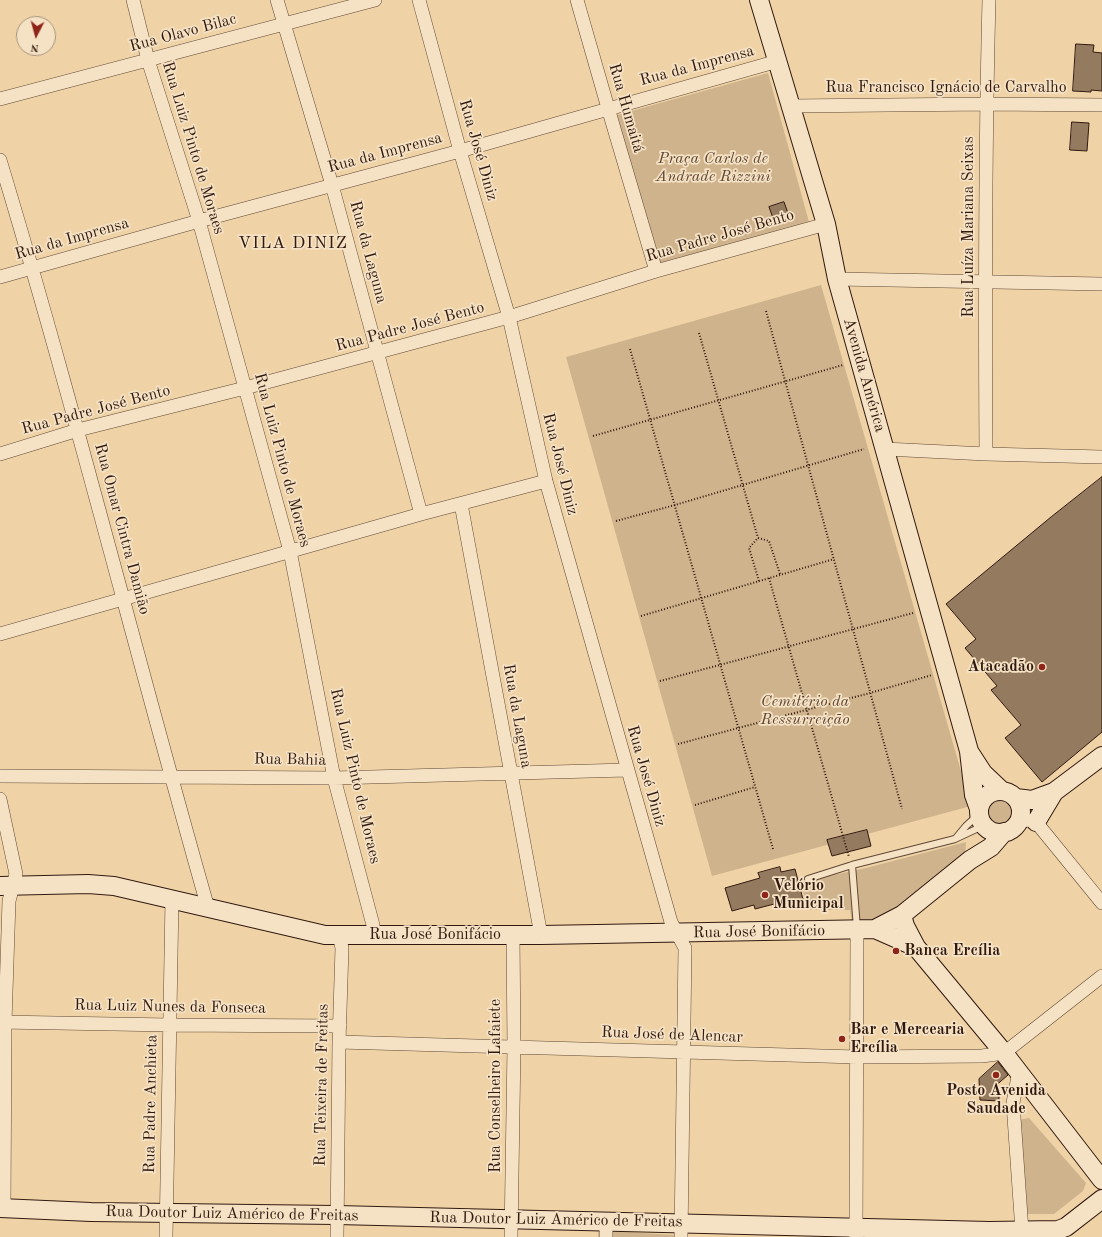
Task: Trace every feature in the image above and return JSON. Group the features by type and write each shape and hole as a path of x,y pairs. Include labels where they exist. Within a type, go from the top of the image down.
{"street":[{"name":"Rua Luiz Pinto de Moraes","path":"133,0 148,60 199,221 290,551 334,778 373,925 374,935"},
{"name":"Rua da Laguna","path":"277,0 332,185 421,514"},
{"name":"Rua Olavo Bilac","path":"0,99 375,0"},
{"name":"Rua José Diniz","path":"419,0 460,151 509,317 546,481 627,770 671,922 686,948 681,1230"},
{"name":"Rua Humaitá","path":"578,0 656,271"},
{"name":"Avenida América","path":"759,0 826,224 837,279 969,751 974,795 982,819"},
{"name":"Rua Luíza Mariana Seixas","path":"986,454 985,282 989,0"},
{"name":"Rua da Imprensa","path":"0,277 199,221 460,151 778,61"},
{"name":"Rua Francisco Ignácio de Carvalho","path":"790,106 987,104 1102,105"},
{"name":"Rua Omar Cintra Damião","path":"0,160 33,268 124,599 170,776 208,908"},
{"name":"Rua Padre José Bento","path":"0,454 78,430 245,388 509,317 656,271 826,224"},
{"path":"837,279 1102,284"},
{"path":"885,449 986,454 1102,457"},
{"path":"0,634 421,514 546,481"},
{"name":"Rua da Laguna","path":"462,504 541,935"},
{"name":"Avenida América","path":"969,751 983,773 1009,795"},
{"path":"875,929 902,915 970,860 991,847 1019,825 1054,792 1102,756"},
{"name":"Rua Bahia","path":"0,776 334,778 627,770"},
{"path":"970,860 982,819 981,803 990,794 996,791 1032,800 1054,792"},
{"path":"1009,795 1020,807 1021,812 1019,825"},
{"path":"0,799 16,874 7,886 9,901 3,1022 2,1208"},
{"path":"982,819 994,831 1019,825"},
{"path":"1019,825 1102,903"},
{"name":"Rua José Bonifácio","path":"7,886 88,884 114,886 325,935 513,936 875,929"},
{"name":"Rua Padre Anchieta","path":"166,1237 172,899"},
{"path":"902,915 905,926 916,947 1019,1071 1102,1180"},
{"path":"875,929 916,947"},
{"path":"856,1232 857,930"},
{"name":"Rua Teixeira de Freitas","path":"337,1237 339,1042 342,948 339,935"},
{"name":"Rua Conselheiro Lafaiete","path":"511,1228 514,1047 513,936"},
{"path":"1004,1053 1102,976"},
{"name":"Rua Luiz Nunes da Fonseca","path":"3,1022 340,1026"},
{"name":"Rua José de Alencar","path":"339,1042 857,1057 982,1056 1004,1053"},
{"path":"1019,1071 1014,1102 1022,1231"},
{"name":"Rua Doutor Luiz Américo de Freitas","path":"2,1208 91,1212 337,1215 511,1228 989,1234 1058,1230 1066,1227 1102,1199"}],"lane":[{"path":"955,839 966,826 982,819"},
{"path":"808,879 852,865 955,839 982,819"},
{"path":"852,865 857,930"}],"path":[{"path":"766,311 902,809"},
{"path":"699,333 758,538"},
{"path":"630,349 773,849"},
{"path":"593,436 844,365"},
{"path":"616,521 675,505 864,448"},
{"path":"758,538 769,541 780,574"},
{"path":"758,538 749,548 759,581"},
{"path":"641,616 834,558"},
{"path":"769,578 852,865"},
{"path":"660,681 913,613"},
{"path":"678,744 932,675"},
{"path":"696,805 755,788"}],"green space":[{"name":"Praça Carlos de Andrade Rizzini","path":"768,73 809,222 659,264 617,115"},
{"name":"Cemitério da Ressurreição","path":"821,285 971,806 712,876 566,357"},
{"path":"999,801 1008,805 1012,814 1008,823 999,827 990,823 986,814 990,805"},
{"path":"966,842 965,856 904,906 879,919 852,922 850,910 809,910 800,882 866,868"},
{"path":"1029,1118 1086,1183 1083,1191 1054,1214 1025,1214 1018,1120"},
{"path":"598,1230 674,1235 674,1237 598,1237"}],"building":[{"path":"1076,44 1094,45 1093,52 1102,53 1102,91 1073,91"},
{"path":"1072,122 1089,123 1087,151 1070,150"},
{"path":"784,202 788,213 773,218 769,207"},
{"name":"Atacadão","path":"1102,477 1102,732 1042,782 1005,738 1021,725 991,690 997,686 965,648 976,639 946,604"},
{"path":"867,830 871,846 832,856 827,840"},
{"name":"Velório Municipal","path":"780,867 781,872 795,869 804,903 784,908 782,902 755,909 754,905 732,911 725,888 760,878 758,873"},
{"path":"998,1062 1008,1075 993,1088 999,1094 999,1101 980,1100 979,1079"}],"place":[{"name":"Atacadão","path":"1042,667"},
{"name":"Velório Municipal","path":"765,895"},
{"name":"Banca Ercília","path":"896,951"},
{"name":"Bar e Mercearia Ercília","path":"842,1039"},
{"name":"Posto Avenida Saudade","path":"996,1075"}],"district":[{"name":"VILA DINIZ","path":"293,244"}]}
